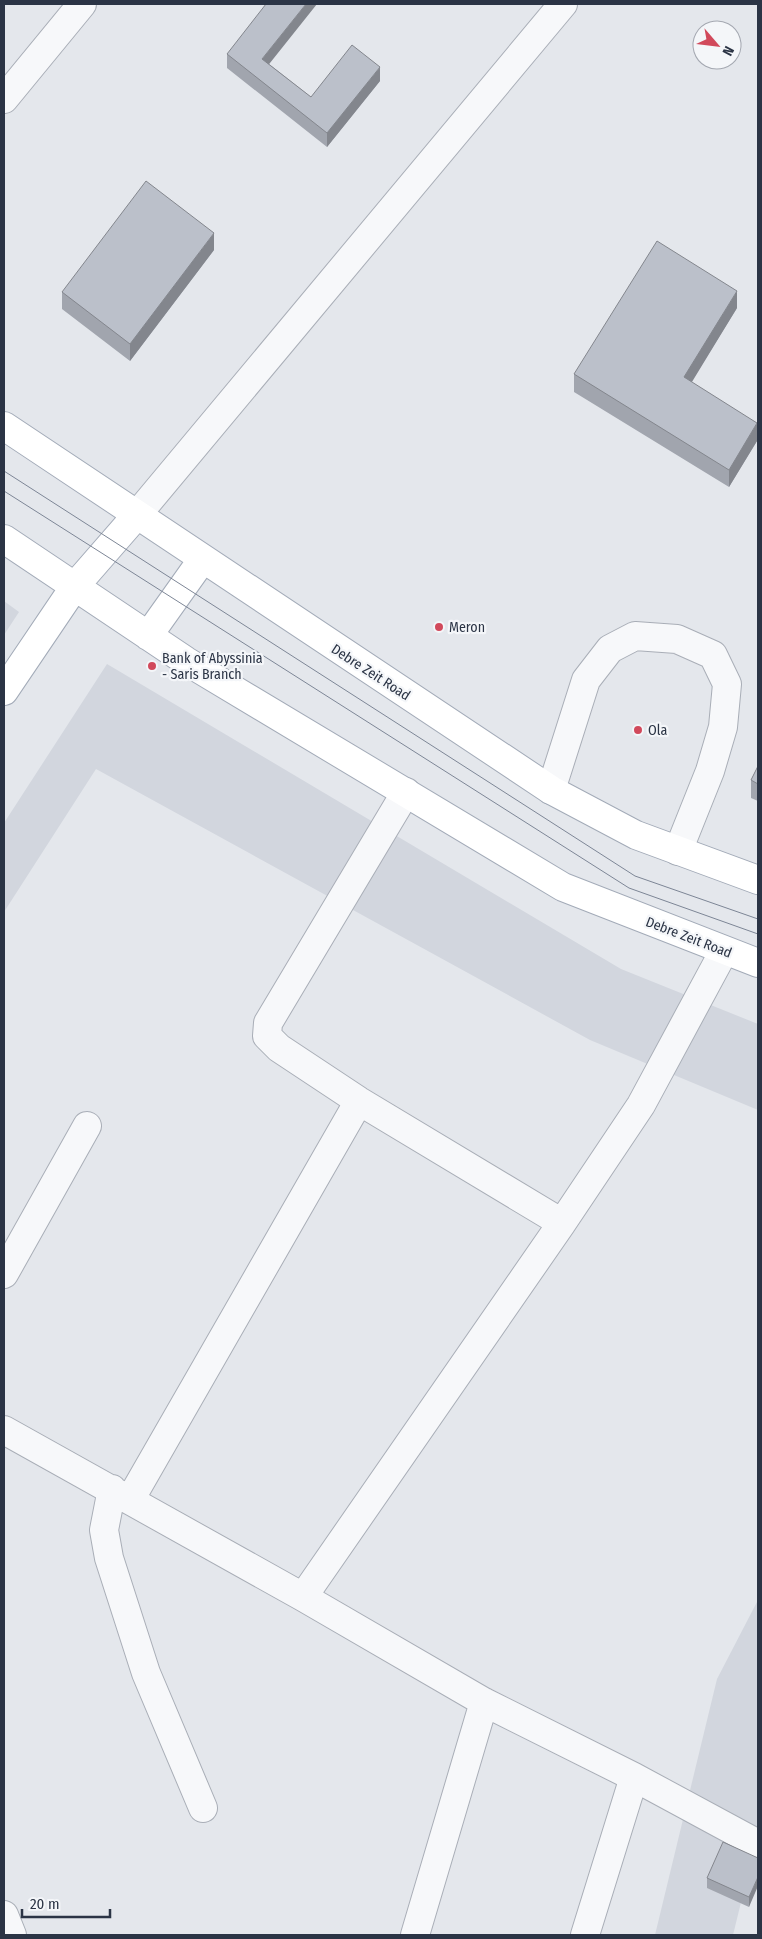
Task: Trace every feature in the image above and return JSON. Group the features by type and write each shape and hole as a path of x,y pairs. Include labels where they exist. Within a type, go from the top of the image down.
{"main road":[{"name":"Debre Zeit Road","path":"4,426 202,560 551,790 636,836 758,880"},
{"path":"4,691 75,586 136,516"},
{"name":"Debre Zeit Road","path":"4,539 148,636 230,688 562,887 758,963"},
{"path":"148,636 202,560"}],"street":[{"path":"4,98 82,4"},
{"path":"136,516 559,5"},
{"path":"551,790 586,680 610,650 635,636 677,639 713,655 727,684 723,728 710,771 678,851"},
{"path":"406,792 268,1023 267,1036 279,1048 359,1101 562,1223"},
{"path":"303,1597 562,1223 642,1104 724,951"},
{"path":"203,1808 146,1673 109,1558 104,1530 121,1494 359,1101"},
{"path":"4,1274 87,1126"},
{"path":"4,1430 303,1597 484,1702 634,1777 758,1844"},
{"path":"415,1935 484,1702"},
{"path":"585,1935 634,1777"},
{"path":"4,1914 12,1935"}],"shaded area":[{"path":"4,601 19,612 4,635"},
{"path":"107,664 621,969 758,1024 758,1110 590,1040 96,769 4,912 4,823"},
{"path":"758,1600 758,1833 733,1935 655,1935 717,1679"}],"building":[{"path":"266,4 306,4 262,59 311,97 352,45 380,67 327,133 227,54"},
{"path":"146,181 214,233 130,344 62,292"},
{"path":"657,241 737,291 684,377 757,423 729,470 574,374"},
{"path":"758,766 758,784 751,780"},
{"path":"723,1842 758,1858 758,1877 749,1897 707,1878"}],"tram line":[{"path":"4,471 635,876 758,919"},
{"path":"4,491 629,888 758,934"}],"place":[{"name":"Meron","path":"439,627"},
{"name":"Bank of Abyssinia - Saris Branch","path":"152,666"},
{"name":"Ola","path":"638,730"}]}
